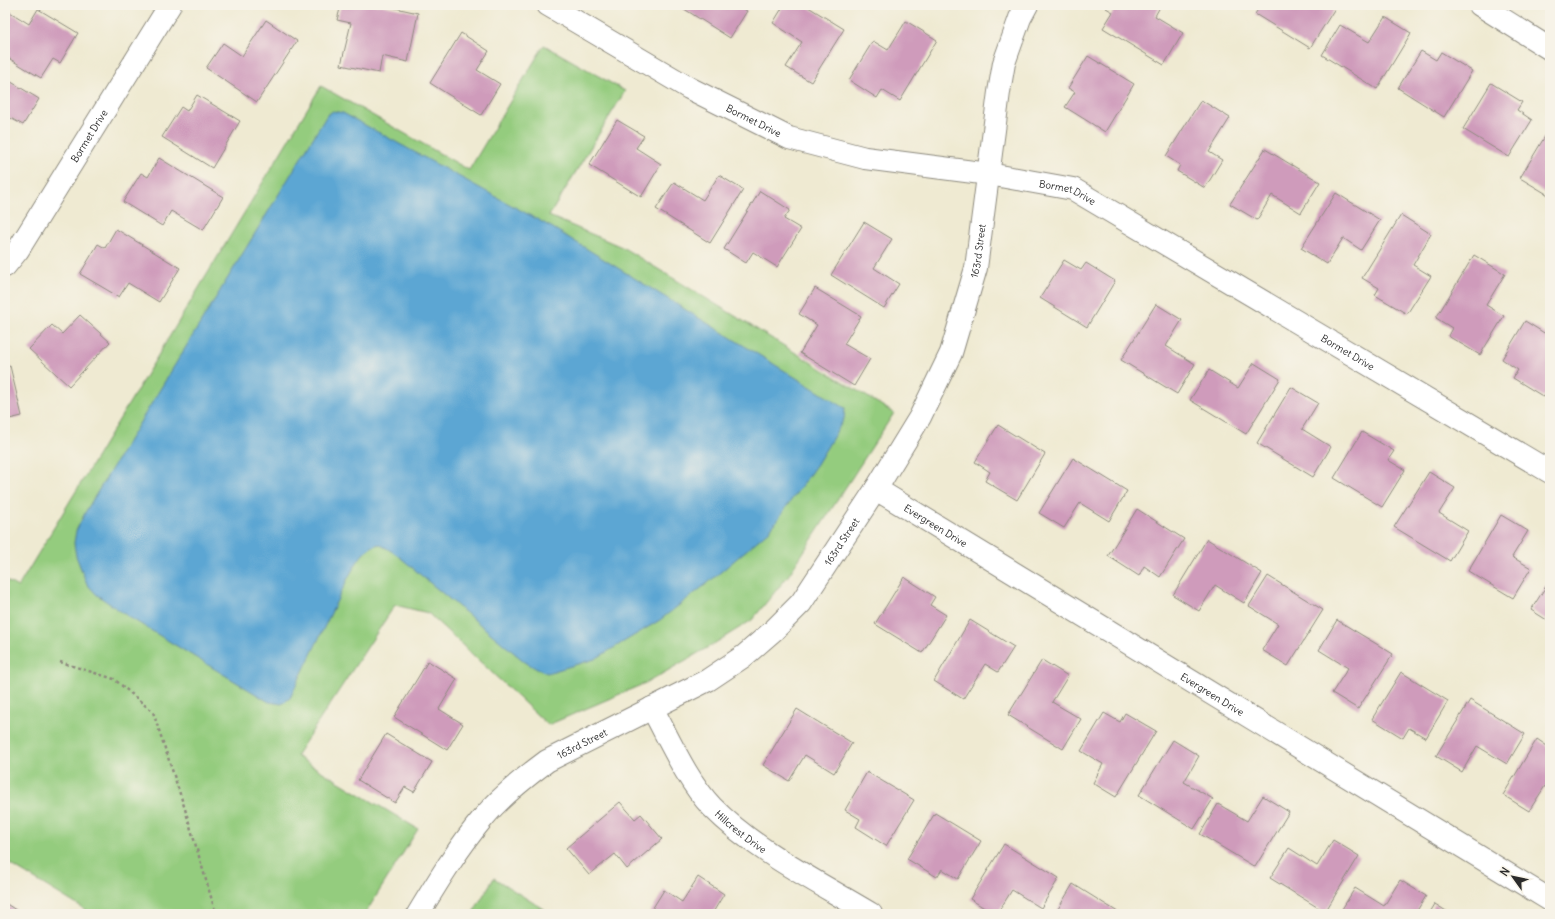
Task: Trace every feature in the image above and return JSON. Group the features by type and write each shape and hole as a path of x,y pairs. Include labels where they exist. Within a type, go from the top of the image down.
{"street":[{"name":"Bormet Drive","path":"5,266 18,250 170,5"},
{"name":"163rd Street","path":"418,914 467,838 484,817 525,777 547,761 708,680 744,656 774,630 801,603 876,489 920,417 951,353 976,268 1004,63 1020,18 1027,5"},
{"path":"1480,5 1550,49"},
{"name":"Bormet Drive","path":"561,8 689,88 789,138 865,158 989,174 1073,189 1550,472"},
{"name":"Evergreen Drive","path":"876,489 1550,900"},
{"name":"Hillcrest Drive","path":"652,708 693,782 711,806 736,828 770,854 871,914"}],"path":[{"path":"60,662 114,679 154,712 216,914"}],"green space":[{"path":"544,45 625,91 549,216 622,247 894,413 788,576 752,620 648,682 548,725 428,613 395,605 296,756 418,829 365,914 92,914 5,861 5,580 18,587 321,86 469,170"},
{"path":"494,878 551,914 472,914"}],"water":[{"path":"333,111 343,113 553,228 845,408 844,419 817,464 770,530 709,582 660,620 595,659 547,673 537,669 525,662 401,558 379,544 373,546 365,552 355,566 290,698 282,704 269,702 129,617 97,595 87,584 76,556 74,543 76,531 86,511 327,115"}],"building":[{"path":"341,5 382,5 418,13 408,62 382,56 379,73 341,65 351,23 337,20"},
{"path":"678,5 737,5 747,11 730,38"},
{"path":"784,5 805,5 844,29 811,82 786,67 802,42 773,23"},
{"path":"1107,5 1161,5 1155,16 1183,33 1164,65 1103,28 1113,12 1106,8"},
{"path":"1261,5 1337,5 1310,48 1255,14"},
{"path":"5,9 29,24 38,9 78,33 60,63 53,59 41,78 5,56"},
{"path":"1385,17 1411,33 1377,89 1322,55 1340,25 1369,42"},
{"path":"266,20 297,41 257,102 206,68 223,43 242,56"},
{"path":"906,21 937,40 900,101 882,90 877,98 849,80 873,41 888,50"},
{"path":"461,33 489,51 477,70 500,84 481,115 430,83"},
{"path":"1421,51 1436,60 1441,52 1472,71 1444,117 1398,88"},
{"path":"1088,56 1134,84 1105,132 1065,107 1075,92 1068,88"},
{"path":"8,80 39,99 23,125 5,115 5,85"},
{"path":"1491,83 1522,102 1517,110 1532,120 1509,157 1463,129"},
{"path":"197,95 240,121 212,168 162,137 181,107 187,111"},
{"path":"1201,100 1230,118 1209,152 1222,160 1205,188 1177,171 1180,165 1166,156"},
{"path":"617,120 644,136 636,148 661,164 641,197 589,165"},
{"path":"1550,128 1550,196 1520,178"},
{"path":"1265,149 1320,182 1301,213 1272,195 1257,220 1230,204"},
{"path":"159,158 223,197 203,230 171,211 162,226 123,202 141,173 148,177"},
{"path":"719,175 743,190 710,243 656,209 674,182 703,200"},
{"path":"760,191 790,210 784,219 801,229 777,267 753,252 746,263 724,249"},
{"path":"1336,193 1380,220 1361,250 1343,238 1327,264 1301,248"},
{"path":"1401,215 1431,234 1413,265 1431,276 1407,314 1375,295 1379,288 1362,278"},
{"path":"864,222 892,239 874,268 899,284 884,308 831,275"},
{"path":"116,229 180,268 159,302 128,283 119,297 80,274 98,244 105,248"},
{"path":"1474,255 1505,274 1486,305 1504,316 1480,355 1448,336 1452,328 1436,318"},
{"path":"1064,260 1081,270 1086,263 1115,281 1087,327 1040,298"},
{"path":"815,288 861,316 844,344 870,359 854,386 800,353 817,325 799,314"},
{"path":"1156,304 1182,320 1166,346 1195,364 1177,394 1121,360"},
{"path":"80,315 110,342 69,386 29,349 52,325 62,334"},
{"path":"1525,321 1549,336 1550,334 1550,387 1544,397 1513,378 1518,370 1502,359"},
{"path":"1254,363 1280,379 1246,434 1190,400 1209,370 1238,388"},
{"path":"10,366 22,416 5,420 5,368"},
{"path":"1291,387 1318,403 1302,429 1331,447 1313,477 1257,443"},
{"path":"998,425 1045,454 1017,500 985,481 990,472 975,462"},
{"path":"1362,432 1394,451 1388,460 1405,470 1382,507 1334,478"},
{"path":"1073,458 1127,491 1109,521 1080,503 1064,528 1039,513"},
{"path":"1429,472 1455,488 1439,513 1468,531 1450,561 1394,527"},
{"path":"1137,509 1184,539 1160,577 1144,566 1139,576 1108,556"},
{"path":"1501,515 1528,531 1512,557 1531,568 1513,598 1468,571"},
{"path":"1207,539 1262,573 1244,603 1215,585 1199,611 1173,595"},
{"path":"1268,576 1323,610 1288,666 1262,650 1278,624 1249,606"},
{"path":"904,577 935,597 930,605 946,615 922,653 875,624"},
{"path":"1550,580 1550,622 1531,610"},
{"path":"970,620 1014,647 998,672 985,664 963,699 934,681"},
{"path":"1337,620 1393,654 1358,709 1332,693 1348,668 1319,650"},
{"path":"1042,660 1068,676 1052,702 1081,719 1063,749 1008,715"},
{"path":"428,661 457,679 439,709 463,724 447,750 394,717"},
{"path":"1401,672 1448,701 1426,738 1409,728 1403,738 1372,719"},
{"path":"1470,700 1525,734 1507,764 1477,746 1462,772 1436,756"},
{"path":"797,709 852,743 834,773 805,755 789,781 763,765"},
{"path":"1104,713 1120,722 1125,713 1156,731 1116,797 1093,783 1103,764 1081,751"},
{"path":"386,734 432,762 414,792 405,787 395,803 358,780"},
{"path":"1537,739 1550,748 1550,789 1545,786 1529,811 1503,795"},
{"path":"1173,740 1199,756 1184,782 1213,799 1194,829 1139,795"},
{"path":"867,772 914,800 886,846 856,827 860,819 845,810"},
{"path":"1263,796 1289,812 1255,867 1200,834 1218,804 1247,821"},
{"path":"620,802 635,819 641,814 662,839 627,869 615,854 589,875 566,848"},
{"path":"935,813 981,841 958,879 942,869 937,877 907,859"},
{"path":"1333,840 1359,856 1325,912 1270,878 1289,848 1317,866"},
{"path":"1004,844 1059,878 1041,908 1012,890 997,914 994,914 970,899"},
{"path":"698,877 724,894 712,914 649,914 664,890 682,902"},
{"path":"1400,880 1426,896 1415,914 1339,914 1355,888 1384,906"},
{"path":"1073,884 1121,914 1055,914"},
{"path":"5,903 22,914 5,914"},
{"path":"1435,904 1451,914 1429,914"}]}
